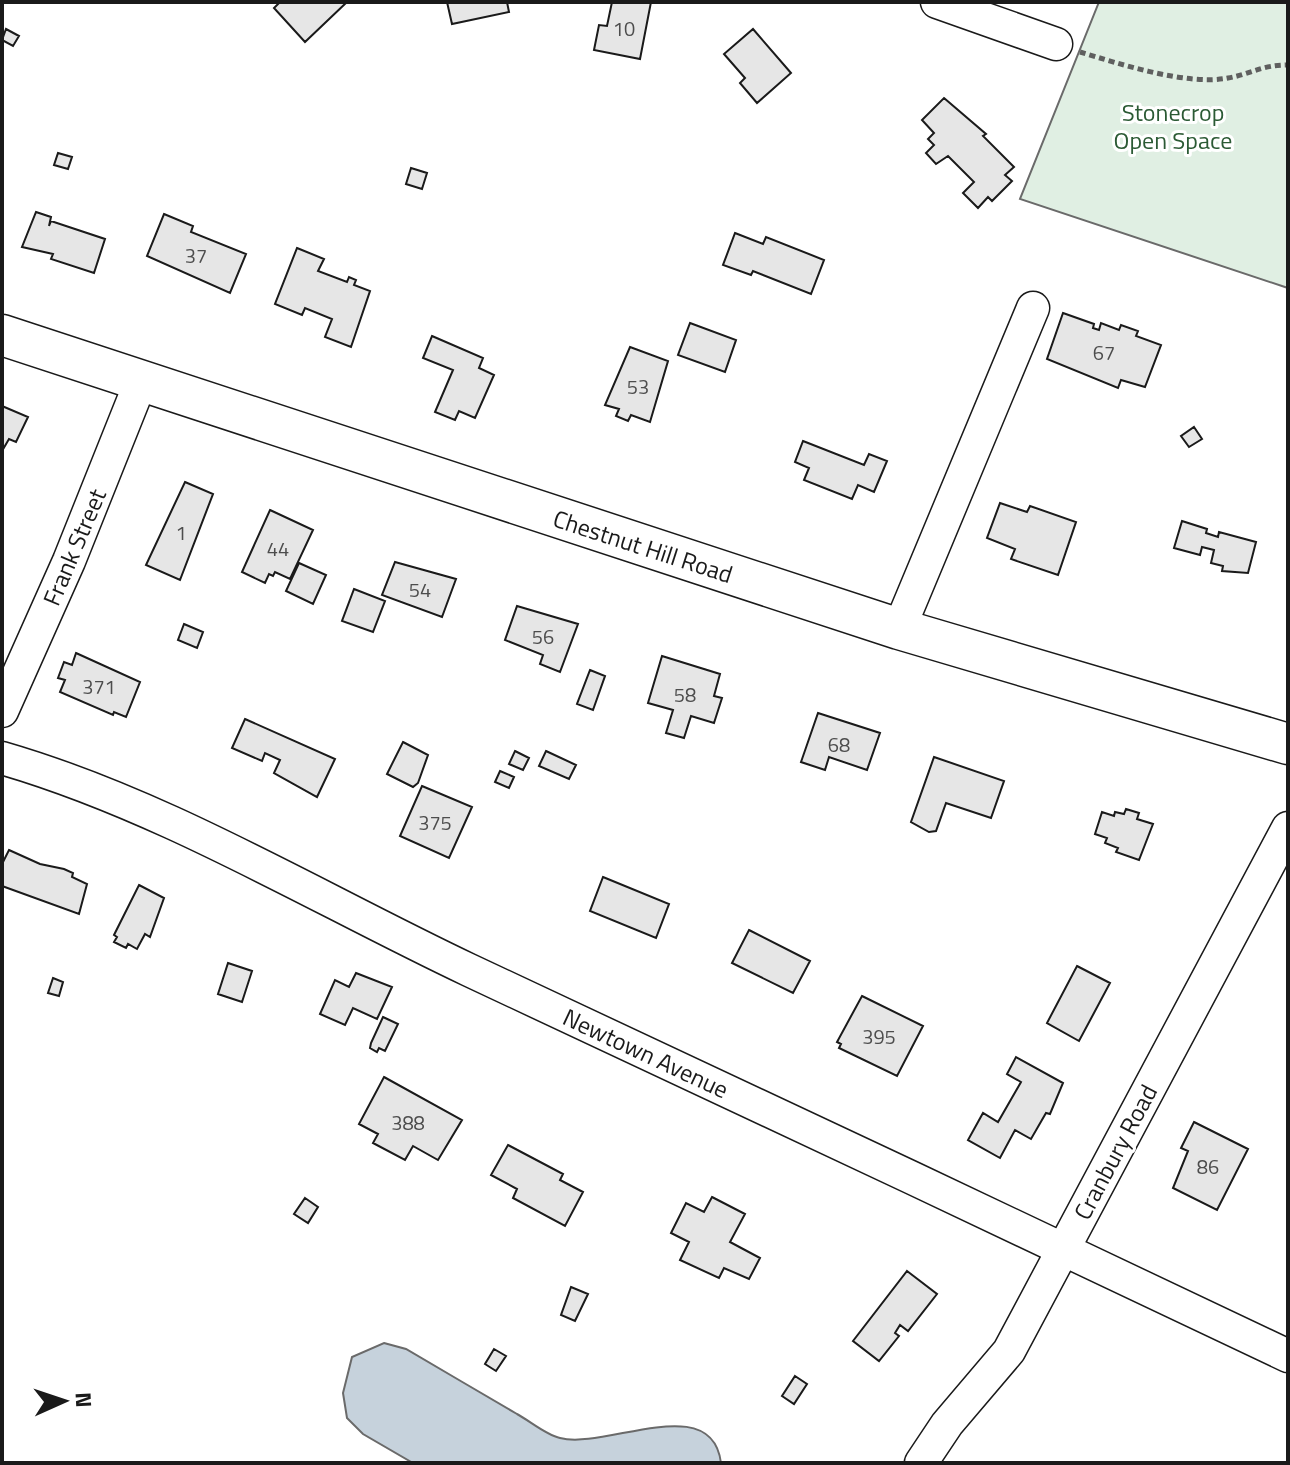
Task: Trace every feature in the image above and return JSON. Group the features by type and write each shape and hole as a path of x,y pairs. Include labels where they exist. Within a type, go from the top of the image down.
{"main road":[{"name":"Chestnut Hill Road","path":"2,335 899,629 1288,744"}],"street":[{"path":"937,2 1056,44"},
{"path":"899,629 1033,308"},
{"name":"Frank Street","path":"2,711 69,561 141,381"},
{"name":"Newtown Avenue","path":"2,758 87,788 155,817 1288,1356"},
{"name":"Cranbury Road","path":"921,1463 947,1424 1009,1351 1288,828"}],"path":[{"path":"1056,44 1105,60 1196,79 1228,78 1264,65 1288,65"}],"green space":[{"name":"Stonecrop Open Space","path":"1099,2 1288,2 1288,288 1020,199"}],"shaded area":[{"path":"384,1343 406,1349 560,1438 580,1440 678,1426 699,1430 713,1441 721,1463 413,1463 363,1434 347,1418 343,1393 352,1357"}],"building":[{"path":"280,2 347,2 305,42 274,8"},
{"path":"447,2 507,2 509,12 452,24"},
{"path":"612,2 651,2 640,59 594,50 599,25 607,26"},
{"path":"6,29 19,36 13,46 2,40"},
{"path":"753,29 791,73 757,103 740,83 745,78 724,54"},
{"path":"944,98 986,134 983,136 1014,167 1005,175 1012,181 992,201 988,197 978,208 963,193 974,182 948,156 936,164 926,153 934,145 928,139 934,133 922,120"},
{"path":"58,153 72,157 68,169 54,165"},
{"path":"411,168 427,173 422,189 406,184"},
{"path":"36,212 51,217 49,226 51,221 105,239 94,273 51,259 53,254 22,247"},
{"path":"164,214 193,226 191,232 246,254 230,293 147,256"},
{"path":"735,233 763,244 766,237 824,260 811,294 753,271 751,275 723,265"},
{"path":"297,248 324,259 318,271 347,282 349,277 356,280 354,285 370,291 351,347 325,337 332,319 305,308 302,315 275,304"},
{"path":"1063,313 1094,324 1093,328 1099,330 1101,323 1119,330 1121,325 1138,331 1136,336 1161,345 1145,387 1121,380 1118,388 1047,359"},
{"path":"690,323 736,340 725,372 678,355"},
{"path":"432,336 483,358 479,368 494,375 475,418 459,411 455,420 435,412 453,370 423,358"},
{"path":"630,347 668,361 650,422 631,415 628,421 616,416 619,409 605,405"},
{"path":"2,406 28,417 16,442 9,439 2,451"},
{"path":"1194,427 1202,439 1189,447 1181,436"},
{"path":"803,441 864,465 869,454 887,461 874,492 858,485 852,499 804,480 809,468 795,462"},
{"path":"185,482 213,494 180,580 146,565"},
{"path":"1000,503 1027,512 1030,506 1076,522 1058,575 1011,559 1015,549 987,538"},
{"path":"270,510 313,530 290,579 275,572 273,576 269,574 265,583 242,572"},
{"path":"1182,521 1207,529 1206,533 1218,537 1219,532 1256,542 1248,573 1222,571 1223,566 1211,563 1214,550 1202,547 1200,555 1174,548"},
{"path":"395,562 456,579 442,617 382,595"},
{"path":"299,563 326,575 313,604 286,591"},
{"path":"354,589 385,601 373,632 342,621"},
{"path":"517,606 578,624 560,672 540,664 543,655 505,640"},
{"path":"184,624 203,632 197,648 178,640"},
{"path":"76,653 140,682 126,717 114,712 113,715 60,692 65,680 58,678 64,662 72,665"},
{"path":"662,656 720,674 714,696 722,698 714,723 691,716 684,738 666,733 673,710 648,703"},
{"path":"590,670 605,676 593,710 577,704"},
{"path":"818,713 880,733 867,770 829,757 825,770 801,762"},
{"path":"245,719 335,759 317,797 274,773 280,760 265,753 262,761 232,748"},
{"path":"403,742 428,755 418,783 413,787 387,774"},
{"path":"515,751 529,758 523,770 509,764"},
{"path":"546,751 576,765 569,779 539,766"},
{"path":"934,757 1004,781 991,818 946,803 936,831 929,832 911,822"},
{"path":"500,771 514,777 509,788 495,782"},
{"path":"422,786 472,807 449,858 400,836"},
{"path":"1126,809 1139,813 1137,819 1153,824 1139,860 1116,852 1118,848 1105,843 1107,838 1095,834 1102,812 1114,816 1115,812 1124,814"},
{"path":"9,850 40,864 64,869 87,884 79,914 2,886 2,864"},
{"path":"603,877 669,904 656,938 590,911"},
{"path":"139,885 164,898 150,937 145,934 137,949 128,944 126,948 114,942 117,937 114,935"},
{"path":"749,930 810,961 793,993 732,963"},
{"path":"228,963 252,971 242,1002 218,994"},
{"path":"1077,966 1110,983 1079,1041 1047,1023"},
{"path":"356,973 392,987 377,1019 353,1008 345,1025 320,1014 335,980 349,987"},
{"path":"53,978 63,982 59,996 48,993"},
{"path":"862,996 923,1026 897,1076 839,1048 841,1044 837,1042"},
{"path":"383,1017 398,1024 385,1051 379,1048 377,1052 370,1048"},
{"path":"1016,1057 1063,1083 1050,1114 1046,1113 1031,1139 1015,1130 1000,1158 968,1140 983,1113 998,1122 1021,1082 1007,1074"},
{"path":"384,1077 462,1120 438,1160 413,1146 405,1160 373,1143 378,1134 359,1124"},
{"path":"1194,1122 1248,1149 1217,1210 1173,1188 1188,1151 1181,1148"},
{"path":"508,1145 563,1174 560,1180 583,1192 565,1226 513,1198 517,1189 491,1175"},
{"path":"712,1197 745,1214 730,1242 760,1258 749,1279 724,1268 719,1278 680,1260 689,1242 671,1233 686,1203 704,1212"},
{"path":"305,1198 318,1207 308,1223 294,1214"},
{"path":"907,1271 937,1294 908,1331 900,1325 895,1333 899,1336 879,1361 853,1341"},
{"path":"571,1287 588,1294 575,1321 561,1315"},
{"path":"494,1349 506,1356 496,1371 485,1364"},
{"path":"795,1376 807,1384 794,1404 782,1396"}]}
